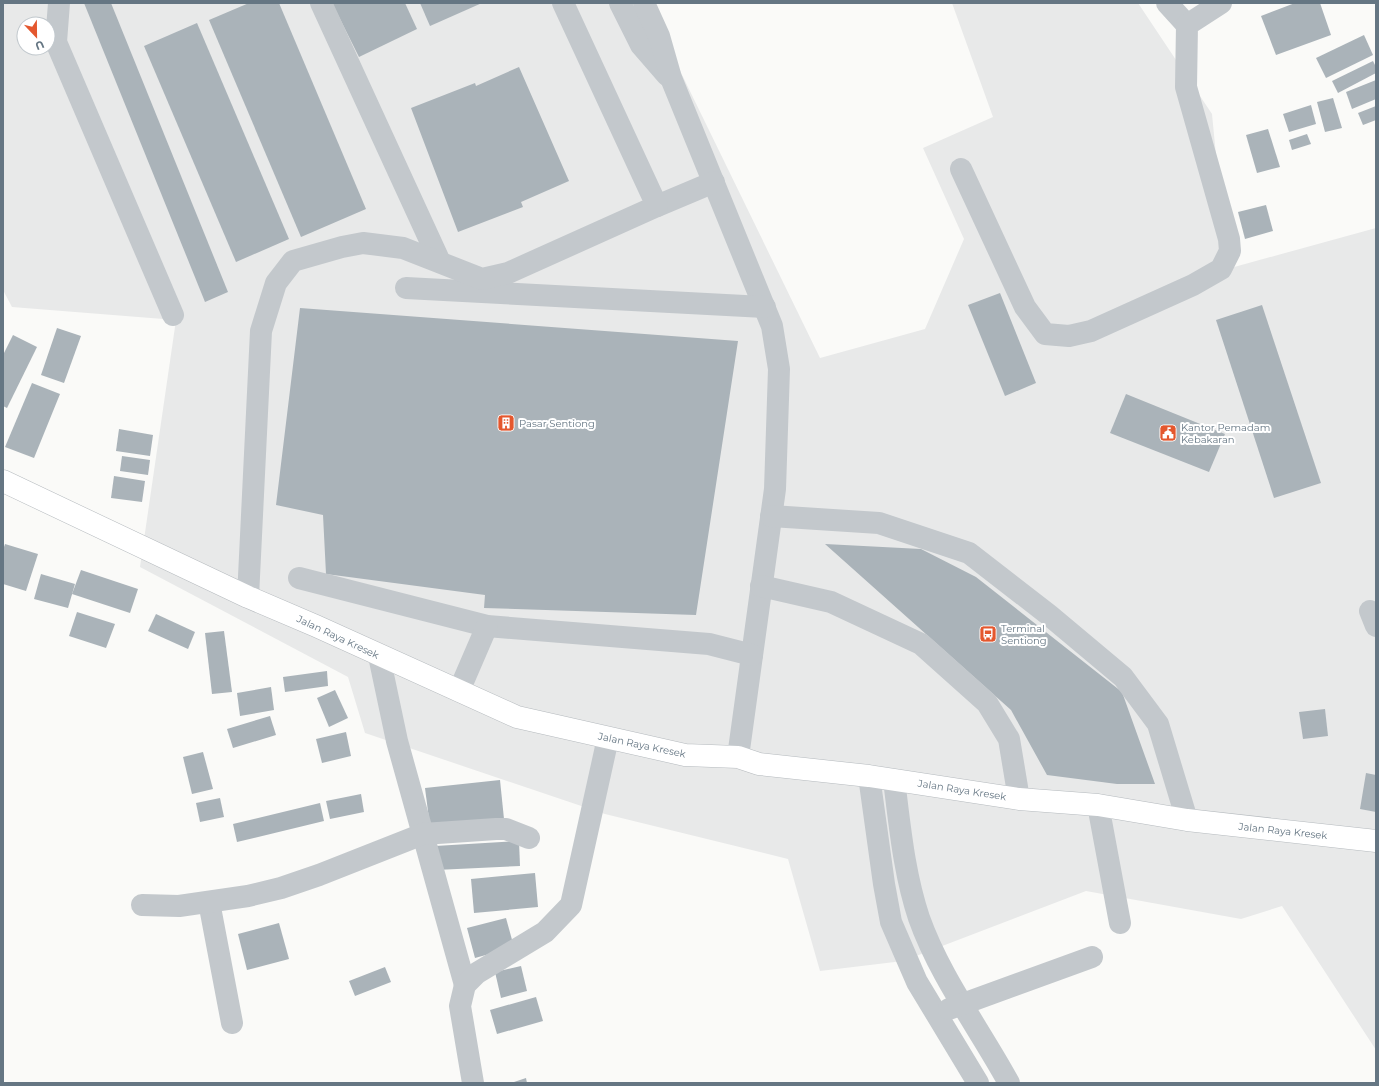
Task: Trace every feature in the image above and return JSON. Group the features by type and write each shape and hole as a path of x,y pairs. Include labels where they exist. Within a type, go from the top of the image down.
{"main road":[{"name":"Jalan Raya Kresek","path":"3,481 248,597 316,626 379,656 517,717 684,755 738,757 759,764 869,776 1019,799 1098,805 1187,820 1368,840"}],"street":[{"path":"60,3 56,42 173,316"},
{"path":"321,3 440,262"},
{"path":"620,3 641,45 671,78"},
{"path":"644,3 659,36 671,78 772,326 779,369 775,489 738,757"},
{"path":"961,169 1025,307 1045,334 1069,336 1091,331 1193,285 1221,269 1230,251 1229,239 1186,87 1187,26 1167,3"},
{"path":"1187,26 1221,3"},
{"path":"570,6 657,206"},
{"path":"248,597 261,331 276,283 293,261 342,247 363,243 403,248 482,279 508,273 714,182"},
{"path":"406,288 764,307"},
{"path":"771,516 879,522 968,553 1049,615 1123,677 1158,724 1187,820"},
{"path":"299,578 487,626 709,644 752,655"},
{"path":"761,586 831,602 921,644 988,702 1009,739 1019,799"},
{"path":"459,691 487,626"},
{"path":"379,656 397,741 465,985 460,1006 472,1083"},
{"path":"465,985 477,973 545,932 572,905 608,738"},
{"path":"869,776 884,884 891,922 917,982 978,1083"},
{"path":"894,780 906,871 919,918 942,969 1009,1083"},
{"path":"1098,805 1120,923"},
{"path":"142,905 179,906 248,896 281,888 423,834 496,828 506,829 529,838"},
{"path":"209,902 232,1023"},
{"path":"937,1015 962,1003 1092,957"}],"shaded area":[{"path":"3,3 647,3 820,358 925,329 964,239 923,148 993,117 952,3 1138,3 1212,114 1227,269 1376,228 1376,1050 1282,906 1241,919 1086,891 903,961 820,971 788,859 605,814 365,733 348,677 140,567 176,320 12,307 3,290"}],"building":[{"path":"84,3 111,3 228,292 205,302"},
{"path":"249,3 279,3 366,209 301,237 209,20"},
{"path":"332,3 405,3 417,29 359,57"},
{"path":"420,3 482,3 430,26"},
{"path":"1295,3 1320,3 1331,35 1276,55 1261,16"},
{"path":"197,23 289,239 236,262 144,46"},
{"path":"1364,35 1373,55 1326,78 1316,58"},
{"path":"1373,61 1376,67 1376,73 1338,93 1332,81"},
{"path":"519,67 569,181 521,202 523,207 458,232 411,108 475,83 476,86"},
{"path":"1376,80 1376,99 1352,109 1346,92"},
{"path":"1333,98 1342,128 1325,132 1317,102"},
{"path":"1311,105 1316,124 1289,132 1283,114"},
{"path":"1376,106 1376,120 1363,125 1358,113"},
{"path":"1268,129 1280,167 1257,173 1246,135"},
{"path":"1307,134 1311,144 1292,150 1289,140"},
{"path":"1266,205 1273,231 1245,239 1238,212"},
{"path":"1000,293 1036,383 1005,396 968,305"},
{"path":"1262,305 1321,483 1274,498 1216,320"},
{"name":"Pasar Sentiong","path":"300,308 738,341 696,615 484,608 485,595 326,574 323,515 276,505"},
{"path":"57,328 81,336 64,383 41,375"},
{"path":"13,335 37,347 7,408 3,406 3,355"},
{"path":"32,383 60,394 34,458 5,447"},
{"name":"Kantor Pemadam Kebakaran","path":"1126,394 1225,434 1209,472 1110,433"},
{"path":"119,429 153,435 150,456 116,451"},
{"path":"122,456 150,460 148,475 120,471"},
{"path":"114,476 145,481 142,502 111,498"},
{"path":"5,544 38,554 26,591 3,584 3,550"},
{"name":"Terminal Sentiong","path":"825,544 921,549 976,577 1122,692 1155,784 1117,784 1047,775 1011,710"},
{"path":"81,570 138,589 130,613 72,594"},
{"path":"41,574 75,584 68,608 34,599"},
{"path":"77,612 115,624 106,648 69,636"},
{"path":"156,614 195,632 188,649 148,631"},
{"path":"224,631 232,692 212,694 205,633"},
{"path":"327,671 328,686 285,692 283,677"},
{"path":"271,687 274,710 240,716 237,693"},
{"path":"335,690 348,718 329,727 317,698"},
{"path":"1325,709 1328,736 1303,739 1299,712"},
{"path":"270,716 276,735 233,748 227,729"},
{"path":"346,732 351,756 322,763 316,739"},
{"path":"203,752 213,789 192,794 183,757"},
{"path":"1366,773 1376,775 1376,812 1360,809"},
{"path":"500,780 504,819 430,827 425,788"},
{"path":"361,794 364,812 330,819 326,801"},
{"path":"220,798 224,817 200,822 196,803"},
{"path":"320,803 324,821 237,842 233,824"},
{"path":"519,841 520,866 436,870 435,846"},
{"path":"535,873 538,907 474,913 471,879"},
{"path":"506,918 514,947 475,958 467,928"},
{"path":"279,923 289,959 247,970 238,934"},
{"path":"521,966 527,991 501,998 495,972"},
{"path":"385,967 391,982 355,996 349,981"},
{"path":"536,997 543,1021 497,1034 490,1010"},
{"path":"526,1078 527,1083 511,1083"}],"place":[{"name":"Pasar Sentiong","path":"506,423"},
{"name":"Kantor Pemadam Kebakaran","path":"1168,433"},
{"name":"Terminal Sentiong","path":"988,634"}]}
